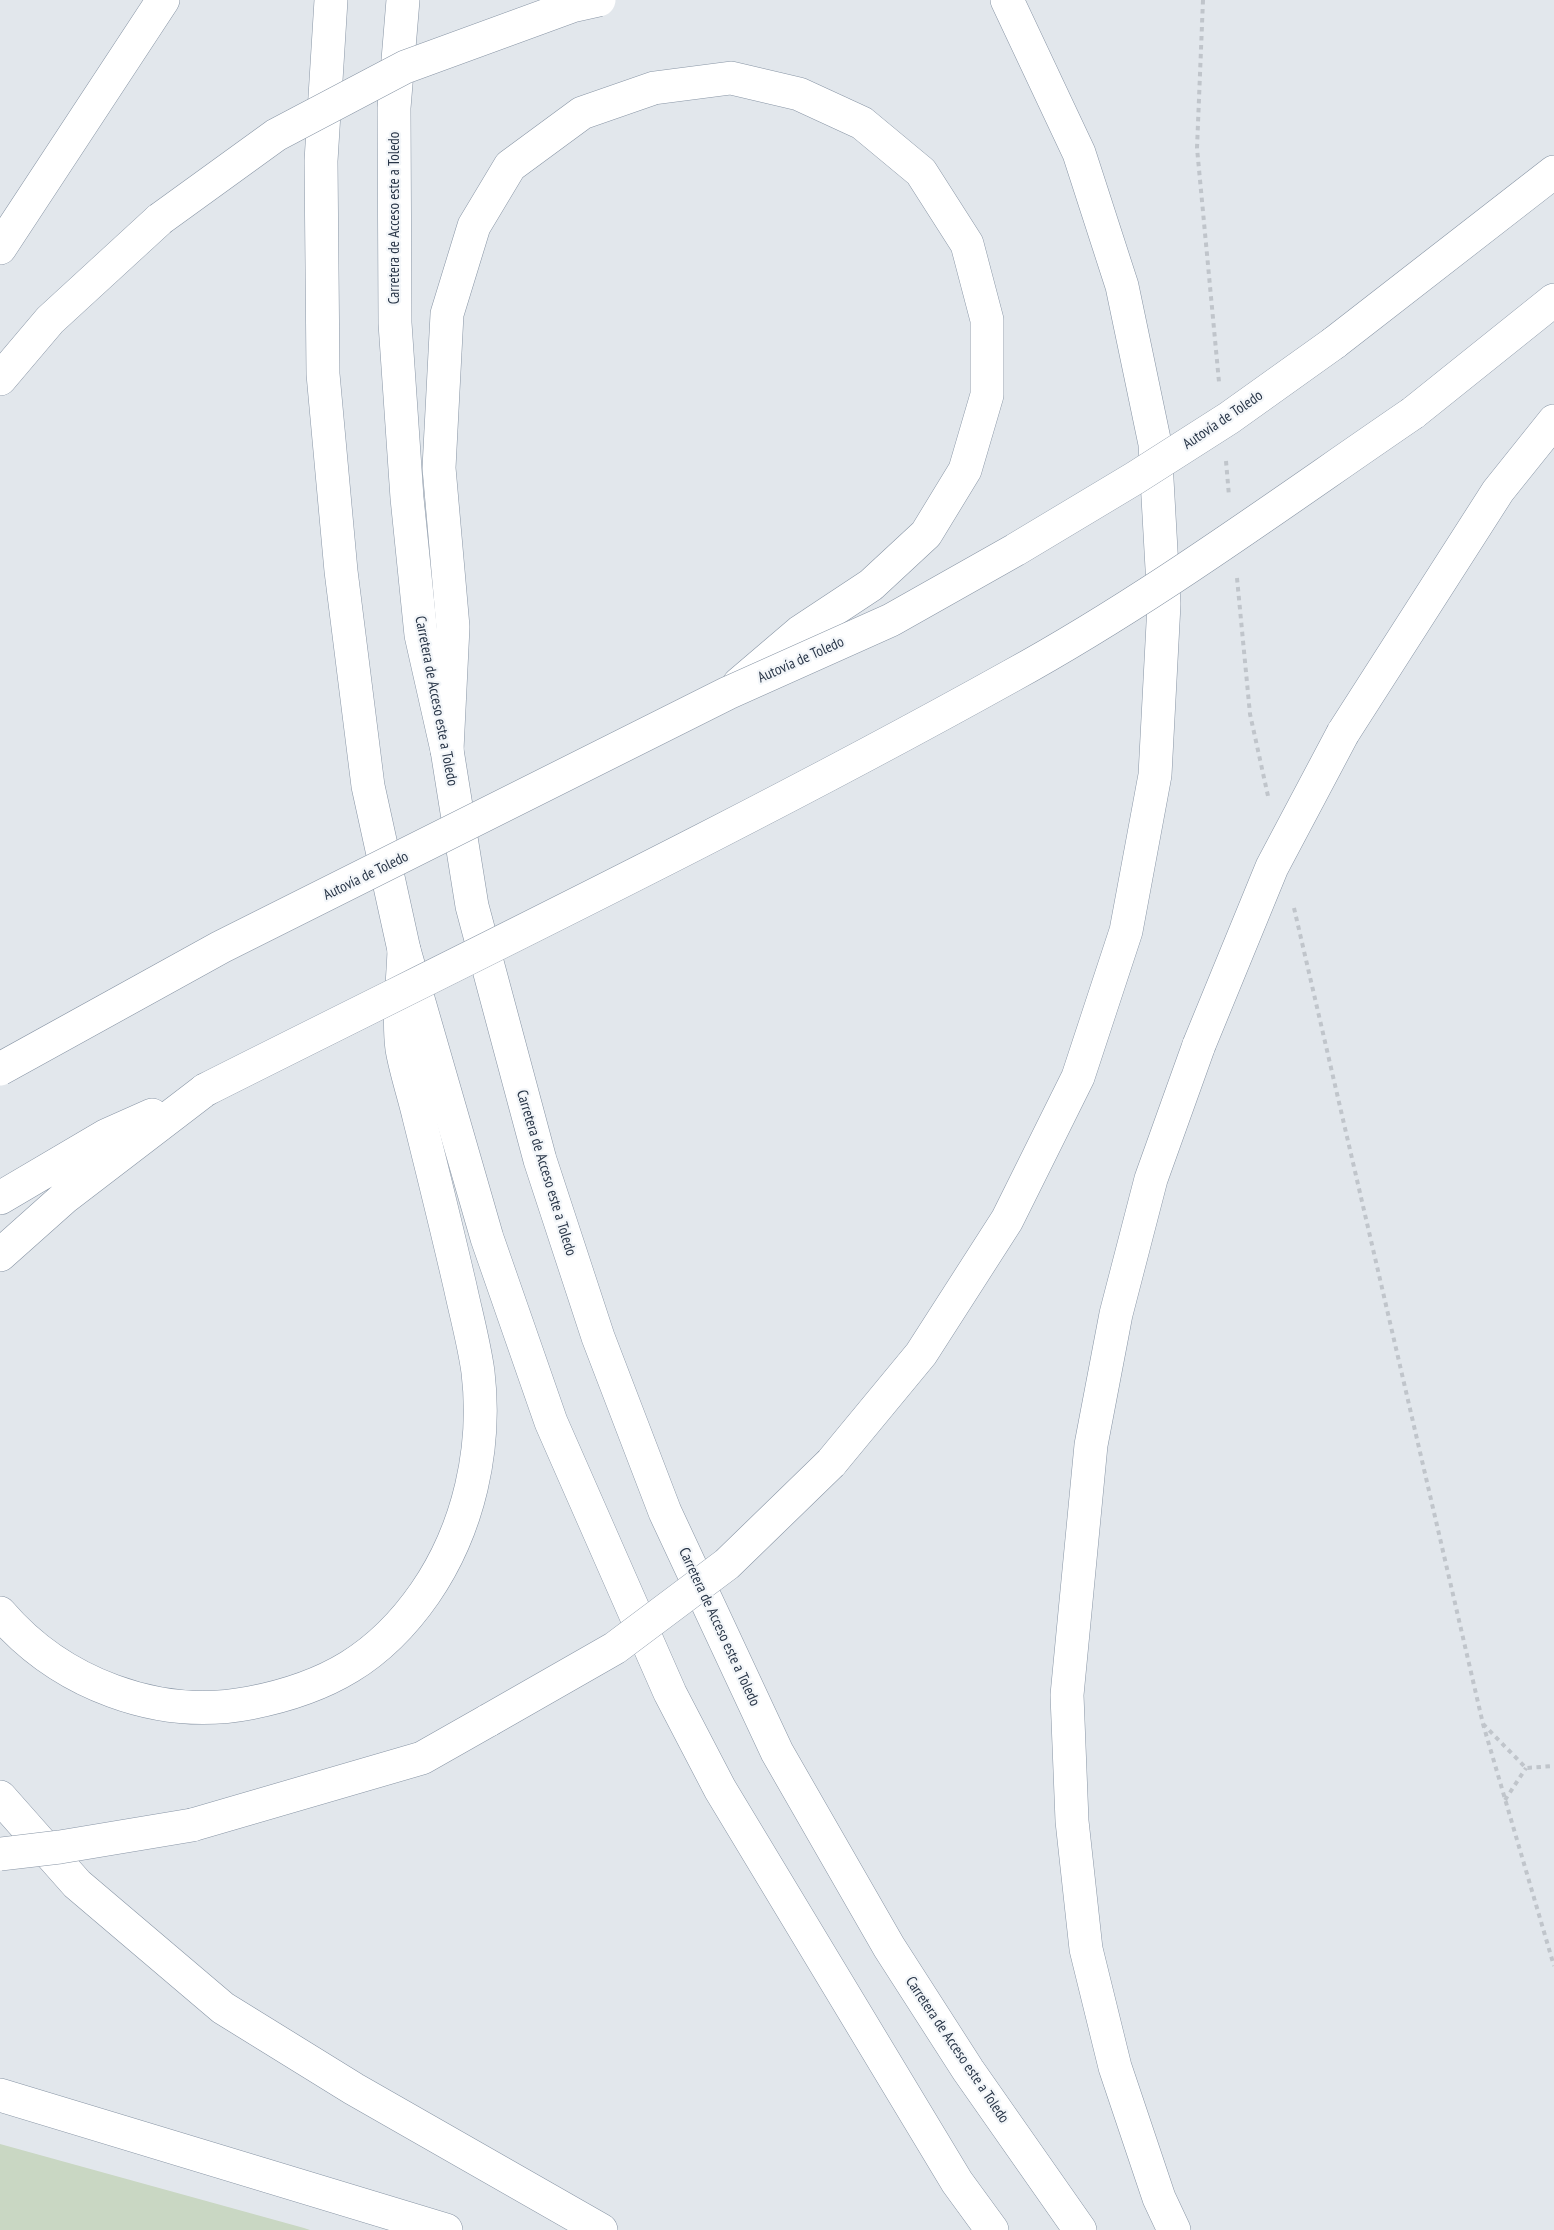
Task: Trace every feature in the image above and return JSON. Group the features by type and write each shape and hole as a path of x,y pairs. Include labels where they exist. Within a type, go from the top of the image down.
{"highway":[{"path":"0,248 163,0"},
{"path":"332,0 321,161 323,374 341,571 368,786 404,951 487,1238 551,1422 670,1693 720,1789 957,2182 992,2230"},
{"name":"Carretera de Acceso este a Toledo","path":"403,0 394,108 395,323 407,498 421,635 447,750 472,906 540,1160 598,1337 665,1512 777,1752 889,1947 968,2070 1080,2230"},
{"path":"0,379 50,320 160,219 276,135 405,67 572,6 599,0"},
{"path":"0,1854 60,1847 192,1825 422,1758 615,1648 727,1564 831,1463 927,1345 1007,1220 1078,1077 1126,931 1155,775 1164,604 1155,444 1122,286 1079,153 1007,0"},
{"path":"447,750 453,627 439,468 447,314 474,226 510,166 582,113 654,88 731,78 799,94 862,123 921,172 967,244 987,320 987,395 965,470 926,534 871,585 800,632 728,693"},
{"name":"Autovía de Toledo","path":"0,1069 221,947 728,693 891,620 1015,550 1228,418 1334,343 1554,172"},
{"path":"0,1198 107,1135 206,1090 755,812 1013,675 1129,606 1413,413 1554,300"},
{"path":"1174,2230 1159,2198 1115,2067 1086,1948 1072,1821 1067,1695 1091,1445 1116,1314 1151,1179 1199,1045 1272,867 1342,733 1498,491 1554,421"},
{"path":"0,1613 20,1636 81,1678 141,1701 219,1709 290,1696 351,1669 404,1624 445,1564 467,1509 479,1442 478,1372 449,1235 402,1047 404,951"},
{"path":"0,1255 64,1198 206,1090"},
{"path":"0,1797 77,1884 223,2008 354,2089 601,2230"},
{"path":"0,2096 446,2230"}],"path":[{"path":"1203,0 1197,147 1219,384"},
{"path":"1226,454 1230,502"},
{"path":"1236,573 1250,714 1271,807"},
{"path":"1293,900 1483,1724 1554,1966"},
{"path":"1483,1724 1526,1768 1554,1766"},
{"path":"1504,1801 1526,1768"}],"green space":[{"path":"0,2144 304,2228 310,2230 0,2230"}]}
